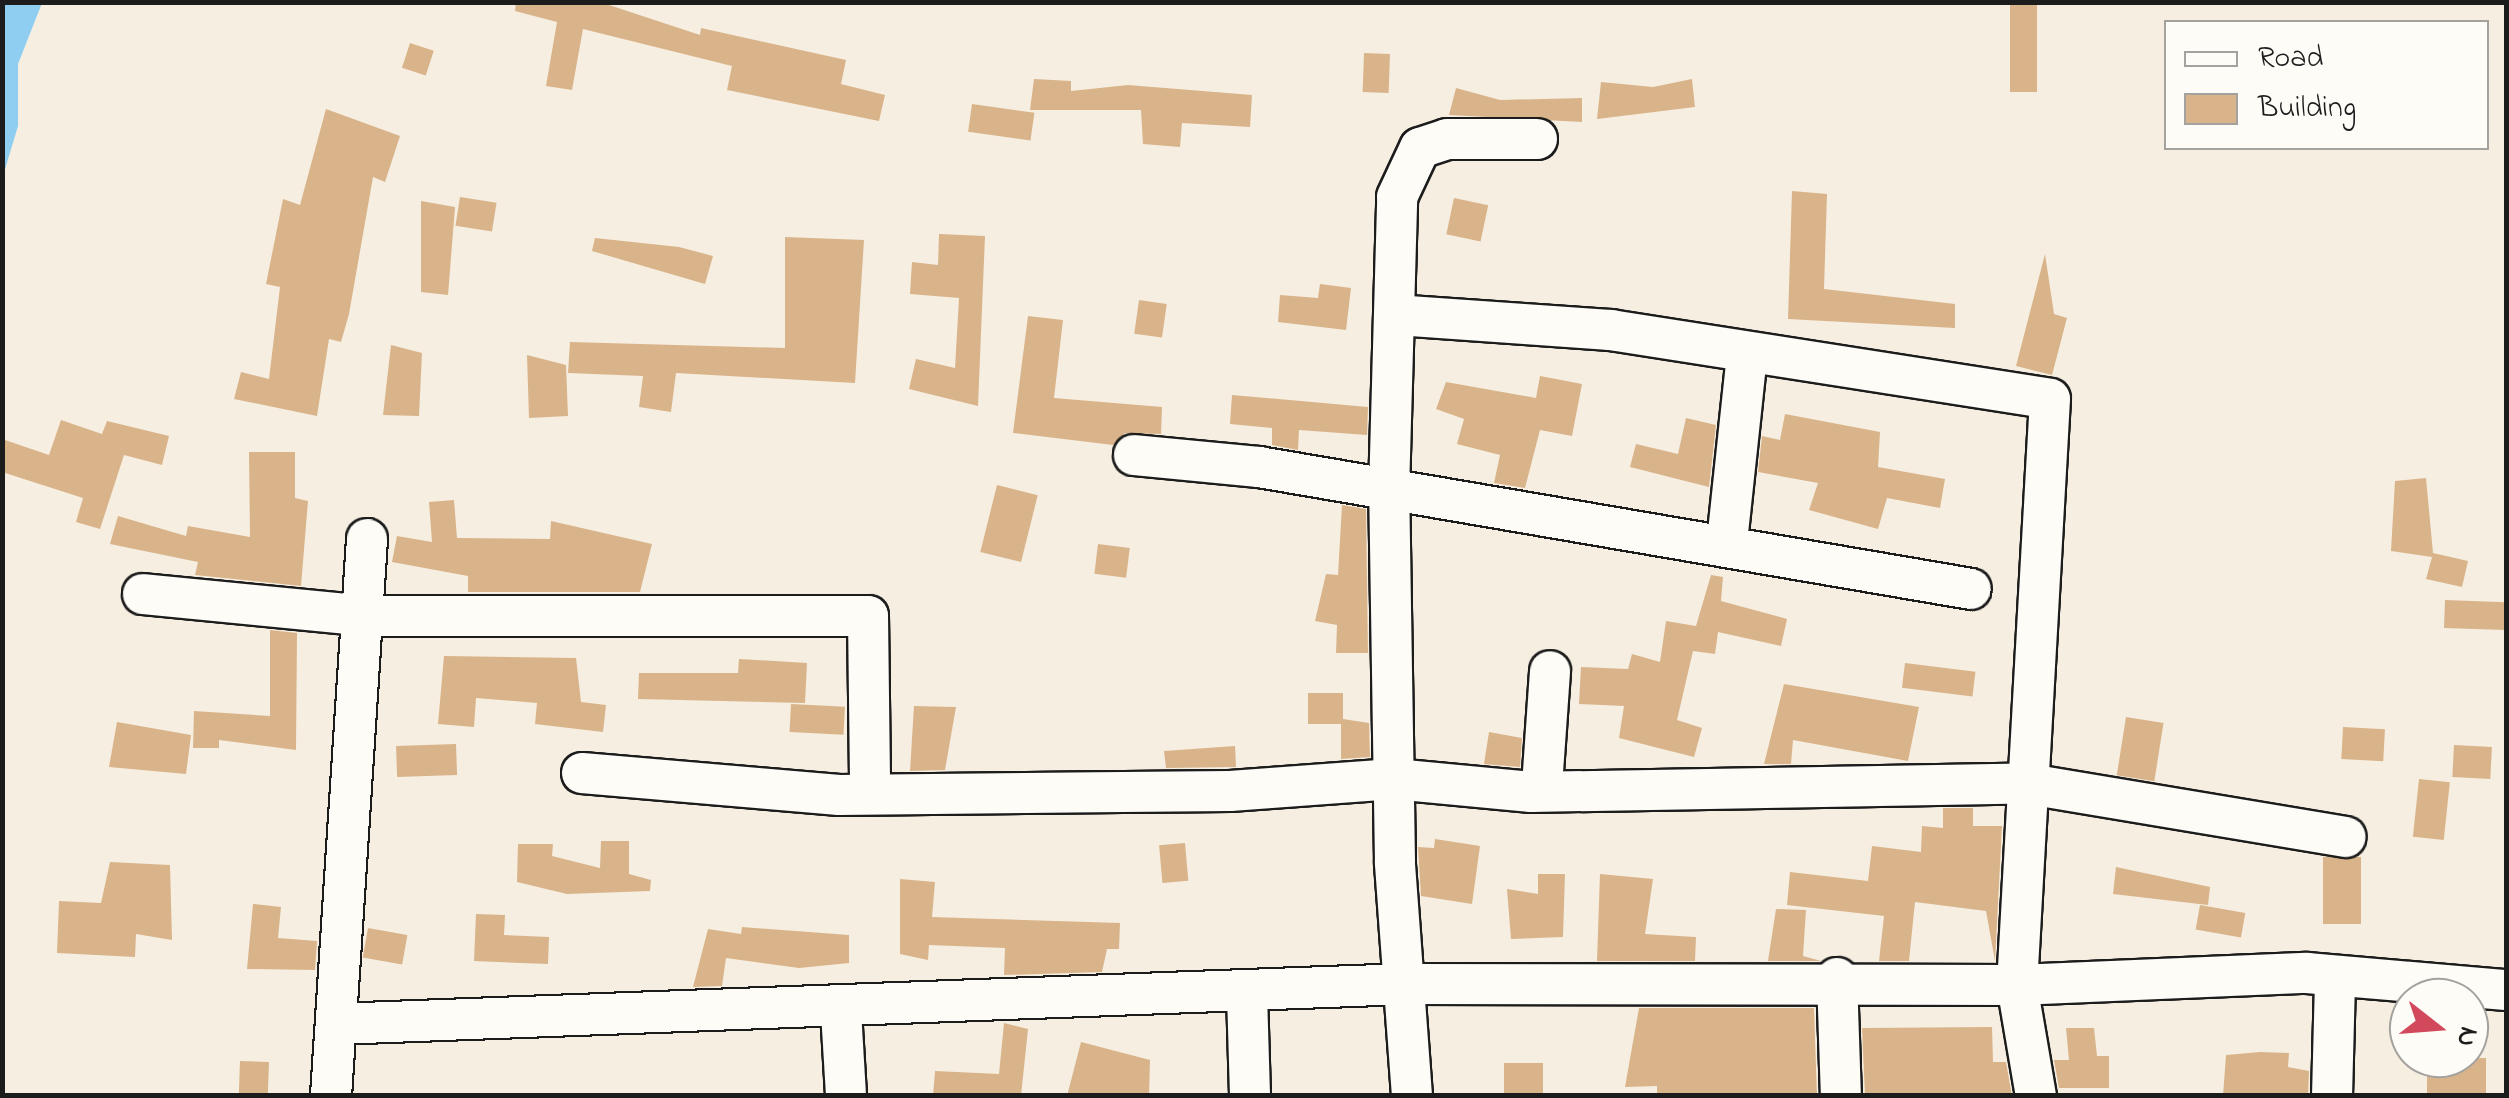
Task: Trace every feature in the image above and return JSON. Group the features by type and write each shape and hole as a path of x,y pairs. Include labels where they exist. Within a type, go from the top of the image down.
{"street":[{"path":"1412,1096 1394,780 1389,492 1397,197 1420,148 1447,138 1537,139"},
{"path":"1396,315 1611,330 2050,399 2023,783 2017,984 2036,1096"},
{"path":"1727,542 1747,354"},
{"path":"1134,455 1727,542 1971,589"},
{"path":"330,1096 367,616 367,539"},
{"path":"143,594 367,616 868,616 870,790"},
{"path":"1542,786 1550,671"},
{"path":"582,773 839,795 870,790 1230,791 1394,780 1542,786 2023,783 2346,838"},
{"path":"336,1024 840,1011 1087,989 1247,994 1408,984 1837,978 2017,984 2335,978 2506,990"},
{"path":"1837,978 1841,1096"},
{"path":"2332,1096 2335,978"},
{"path":"1247,994 1250,1096"},
{"path":"840,1011 846,1096"}],"water":[{"path":"3,2 42,3 18,64 18,126 3,176"}],"building":[{"path":"516,2 600,2 700,35 701,28 846,60 841,84 885,95 879,121 727,90 732,66 583,29 572,90 546,86 557,22 515,11"},
{"path":"2010,2 2037,2 2037,92 2010,92"},
{"path":"410,43 434,51 426,75 402,68"},
{"path":"1364,53 1390,54 1389,93 1363,92"},
{"path":"1034,79 1071,81 1071,91 1128,85 1252,95 1250,127 1182,123 1180,147 1143,144 1141,110 1030,110"},
{"path":"1692,79 1695,107 1597,119 1601,82 1653,87"},
{"path":"1456,88 1500,100 1582,98 1582,122 1449,115"},
{"path":"972,104 1034,113 1030,140 968,132"},
{"path":"326,109 400,136 385,182 373,177 349,314 341,342 329,339 317,416 234,399 241,372 269,379 280,287 266,284 283,199 300,205"},
{"path":"1792,191 1827,194 1824,289 1955,304 1955,328 1788,319"},
{"path":"460,197 497,203 492,231 455,226"},
{"path":"1454,198 1488,205 1481,241 1446,234"},
{"path":"421,201 455,207 448,295 421,292"},
{"path":"939,234 985,236 978,406 909,389 916,359 955,368 959,298 910,294 912,262 938,265"},
{"path":"785,237 864,240 855,383 676,373 671,412 639,407 643,376 568,373 570,342 785,348"},
{"path":"595,238 679,247 713,256 705,284 592,251"},
{"path":"2045,254 2054,314 2067,318 2052,375 2016,366"},
{"path":"1320,284 1351,288 1346,330 1278,322 1280,295 1318,298"},
{"path":"1139,300 1167,304 1162,338 1134,334"},
{"path":"1028,316 1063,320 1054,398 1162,407 1161,434 1125,433 1113,445 1013,433"},
{"path":"391,345 422,353 419,416 383,415"},
{"path":"527,355 566,365 568,416 529,418"},
{"path":"1540,376 1582,384 1572,436 1540,430 1525,488 1494,483 1500,455 1457,444 1464,419 1436,409 1446,382 1536,398"},
{"path":"1232,395 1368,407 1367,435 1299,430 1298,450 1272,445 1272,428 1230,424"},
{"path":"1785,414 1880,432 1878,467 1945,479 1940,508 1887,498 1878,529 1809,510 1818,483 1758,472 1762,436 1780,440"},
{"path":"1686,418 1716,425 1709,487 1630,467 1636,444 1678,454"},
{"path":"61,420 102,434 107,421 169,436 162,465 124,455 100,529 76,522 83,498 2,472 2,439 49,455"},
{"path":"249,452 295,452 295,498 308,501 301,586 195,575 198,562 110,544 118,516 186,536 188,526 250,537"},
{"path":"2426,478 2433,553 2468,561 2462,587 2426,579 2432,557 2391,551 2395,481"},
{"path":"997,485 1038,495 1021,562 980,552"},
{"path":"454,500 457,538 550,539 551,521 652,544 640,592 468,592 468,576 392,562 397,536 432,542 429,502"},
{"path":"1342,505 1366,509 1368,653 1336,653 1337,625 1315,621 1326,574 1338,575"},
{"path":"1098,544 1130,548 1126,578 1094,574"},
{"path":"1711,575 1723,577 1721,601 1787,619 1781,646 1718,632 1715,654 1693,651 1677,720 1702,728 1694,757 1619,738 1624,706 1579,704 1581,667 1628,669 1632,654 1660,662 1666,621 1696,626"},
{"path":"2445,600 2506,602 2505,630 2444,628"},
{"path":"270,630 297,633 296,750 219,740 219,748 193,748 194,711 270,716"},
{"path":"444,656 576,658 581,702 606,705 603,732 535,724 537,703 476,698 474,727 438,724"},
{"path":"739,659 807,663 805,703 638,699 639,673 738,673"},
{"path":"1905,663 1975,672 1972,696 1902,688"},
{"path":"1784,684 1919,707 1908,761 1793,740 1791,764 1764,764"},
{"path":"1308,693 1343,693 1343,719 1369,723 1370,757 1341,759 1341,724 1308,724"},
{"path":"791,704 845,707 843,735 790,732"},
{"path":"914,706 956,707 945,770 910,771"},
{"path":"2126,717 2164,723 2154,781 2117,775"},
{"path":"117,722 191,735 186,774 109,767"},
{"path":"2343,727 2385,729 2383,761 2341,759"},
{"path":"1489,732 1522,738 1520,767 1484,764"},
{"path":"456,744 457,775 397,777 396,746"},
{"path":"2454,745 2492,747 2490,779 2452,777"},
{"path":"1235,746 1236,767 1166,768 1164,751"},
{"path":"2419,779 2450,782 2444,840 2413,837"},
{"path":"1943,808 1973,808 1973,826 2002,826 1995,961 1986,911 1915,902 1909,961 1879,961 1884,916 1787,905 1790,872 1868,881 1872,846 1921,852 1922,826 1943,828"},
{"path":"1435,839 1480,846 1472,904 1421,896 1418,847 1434,848"},
{"path":"601,841 629,841 629,874 651,880 650,891 567,894 517,882 518,844 553,844 552,856 600,868"},
{"path":"1185,843 1188,881 1162,883 1159,845"},
{"path":"2323,857 2361,857 2361,924 2323,924"},
{"path":"110,862 170,865 172,940 136,934 135,957 57,953 59,901 101,903"},
{"path":"2116,867 2210,887 2208,905 2113,894"},
{"path":"1538,874 1565,874 1563,937 1511,939 1507,889 1538,894"},
{"path":"1600,874 1653,879 1645,934 1696,937 1695,961 1597,961"},
{"path":"900,879 935,882 932,917 1120,923 1119,949 1107,949 1102,972 1004,975 1005,948 929,945 928,960 900,954"},
{"path":"253,904 281,907 278,938 317,941 315,970 247,969"},
{"path":"2200,905 2245,913 2241,938 2196,930"},
{"path":"1776,909 1806,910 1803,956 1821,961 1768,961"},
{"path":"476,914 505,915 504,935 549,937 548,964 474,961"},
{"path":"742,927 849,935 849,963 799,968 726,958 722,986 693,987 708,929 741,934"},
{"path":"368,928 407,935 402,964 363,958"},
{"path":"1639,1008 1814,1008 1817,1096 1657,1096 1657,1086 1625,1087"},
{"path":"1004,1023 1028,1029 1021,1096 933,1096 935,1071 999,1074"},
{"path":"1992,1027 1993,1062 2006,1062 2012,1096 1865,1096 1862,1028"},
{"path":"2066,1028 2094,1028 2097,1056 2109,1056 2109,1088 2059,1088 2054,1060 2069,1060"},
{"path":"1081,1042 1150,1060 1149,1096 1067,1096"},
{"path":"2289,1053 2288,1067 2309,1071 2308,1096 2223,1096 2226,1055"},
{"path":"240,1061 269,1062 268,1096 239,1096"},
{"path":"1504,1063 1543,1063 1543,1093 1504,1093"},
{"path":"2427,1078 2486,1078 2486,1096 2427,1096"}]}
